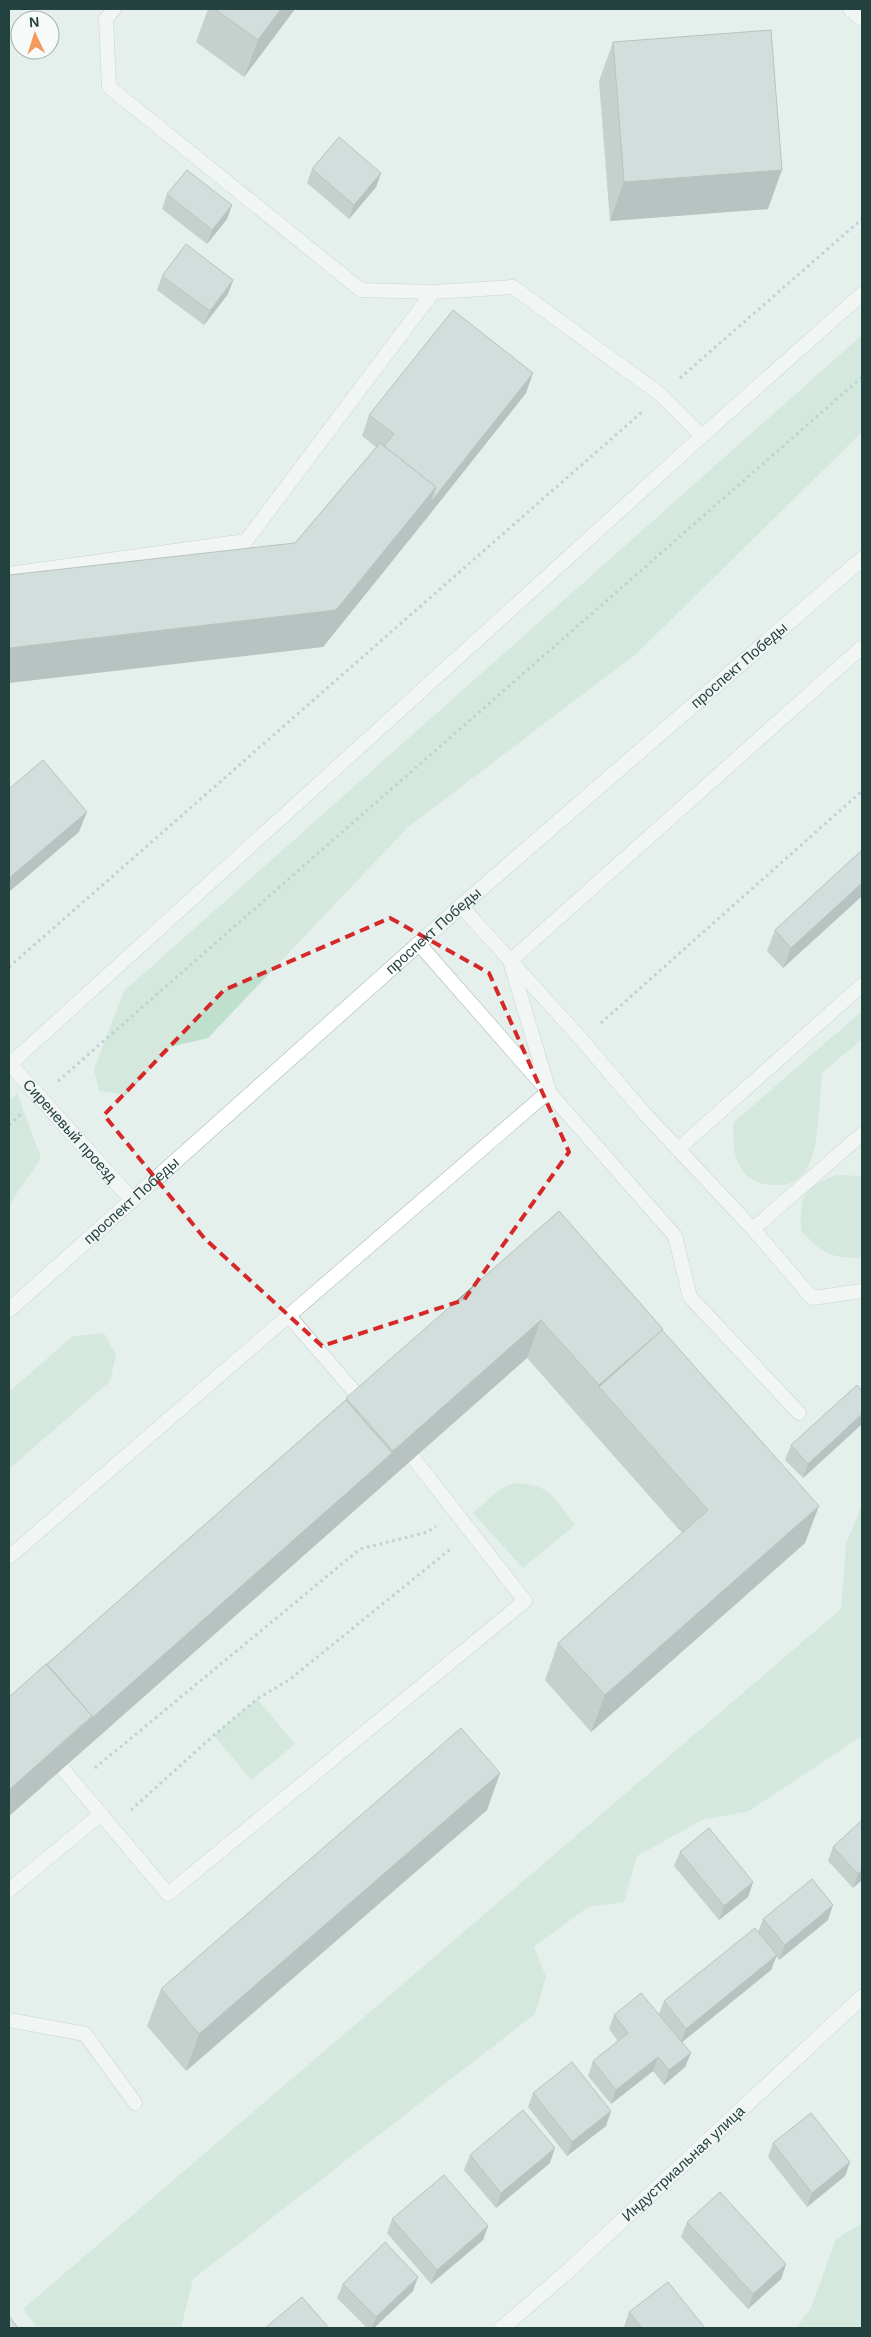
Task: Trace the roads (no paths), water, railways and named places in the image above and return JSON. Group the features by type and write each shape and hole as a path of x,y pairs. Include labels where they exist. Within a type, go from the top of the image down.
{"main road":[{"name":"проспект Победы","path":"9,1310 462,906 862,558"},
{"name":"Сиреневый проезд","path":"9,1064 132,1200"},
{"name":"Индустриальная улица","path":"502,2328 566,2272 862,1997"}],"lane":[{"path":"114,9 106,19 109,87 361,290 433,292 513,287 661,396 702,436"},
{"path":"850,9 862,19"},
{"path":"9,574 246,541 433,292"},
{"path":"9,1064 702,436 862,294"},
{"path":"510,961 862,647"},
{"path":"462,906 678,1150 753,1229 812,1298 862,1291"},
{"path":"420,944 675,1236 690,1297 799,1413"},
{"path":"510,961 549,1091"},
{"path":"678,1150 862,985"},
{"path":"9,1557 549,1091"},
{"path":"753,1229 862,1134"},
{"path":"289,1316 367,1407"},
{"path":"62,1768 168,1894 524,1601 414,1459"},
{"path":"9,1890 101,1814"},
{"path":"9,2020 85,2034 135,2103"}]}
